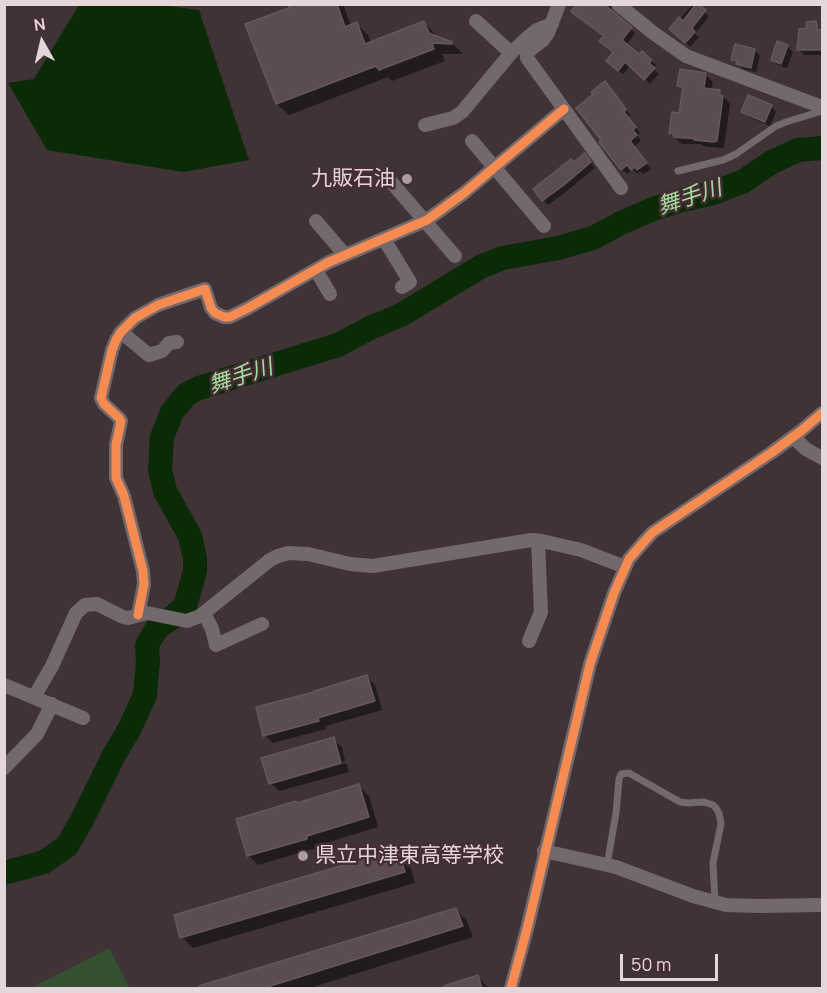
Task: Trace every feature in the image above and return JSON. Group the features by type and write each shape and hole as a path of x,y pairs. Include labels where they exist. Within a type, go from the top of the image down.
{"street":[{"path":"559,4 543,40 530,51 527,58 621,188"},
{"path":"618,4 686,56 822,109"},
{"path":"476,21 512,53"},
{"path":"425,125 462,112 528,37 537,30 552,24"},
{"path":"138,615 144,584 143,571 124,496 116,478 116,446 121,421 101,398 112,350 121,332 135,318 158,305 205,289 215,313 230,317 345,255 425,221 464,193 564,109"},
{"path":"472,141 544,226"},
{"path":"386,176 455,256"},
{"path":"316,221 345,255"},
{"path":"384,239 410,282 402,287"},
{"path":"316,270 330,294"},
{"path":"121,332 149,355 162,351 169,343 177,342"},
{"path":"511,988 590,664 604,619 625,567 634,552 653,532 793,437 822,413"},
{"path":"793,437 806,449 822,458"},
{"path":"34,697 52,666 76,613 85,605 97,604 123,617 132,618 147,613 187,621 204,613 270,560 288,553 308,554 350,564 373,566 523,541 537,541 581,550 625,567"},
{"path":"529,641 540,612 537,541"},
{"path":"204,613 212,629 216,645 262,624"},
{"path":"4,685 83,718"},
{"path":"4,768 37,734 52,705"},
{"path":"544,852 635,873 693,896 715,902 738,906 822,905"}],"lane":[{"path":"678,171 723,160 736,154 776,126 822,109"},
{"path":"607,865 619,779 621,774 629,773 680,802 704,802 716,808 721,824 713,862 715,902"}],"shaded area":[{"path":"79,5 159,5 199,10 249,160 183,172 47,150 8,83 34,79"},
{"path":"109,948 130,988 31,988"}],"building":[{"path":"288,4 337,4 345,27 357,22 365,44 424,21 429,33 452,42 452,44 432,43 434,49 379,70 376,66 276,104 245,24 289,8"},
{"path":"576,4 604,4 632,27 622,40 639,54 642,51 652,60 649,63 655,68 644,80 625,62 618,71 606,61 613,52 599,41 604,36 571,12"},
{"path":"696,4 706,10 692,28 695,32 685,43 669,29 679,17 683,21"},
{"path":"816,21 818,30 822,29 822,50 797,50 799,29 807,28 806,22"},
{"path":"777,41 788,45 781,64 771,60"},
{"path":"735,44 755,49 751,68 736,64 737,61 731,60"},
{"path":"680,69 706,73 704,88 720,90 720,95 723,96 717,141 694,140 694,138 674,137 672,133 669,134 672,112 679,113 683,87 677,86"},
{"path":"605,81 636,127 633,130 637,135 630,141 647,163 637,170 635,167 631,170 627,165 621,170 576,108"},
{"path":"748,95 772,105 765,122 741,112"},
{"path":"585,153 591,162 542,201 533,189 571,159 574,162"},
{"path":"367,675 375,701 318,718 319,721 263,736 256,707"},
{"path":"334,737 341,763 269,784 261,758"},
{"path":"359,784 369,817 307,836 307,839 247,856 236,819"},
{"path":"398,849 405,872 180,938 174,915"},
{"path":"456,908 463,926 264,988 199,988 199,986"},
{"path":"478,975 482,988 444,988 444,986"}],"waterway":[{"name":"舞手川","path":"4,873 44,862 67,846 129,730 145,695 147,645 157,628 185,606 195,571 195,558 190,536 165,491 160,470 162,437 172,412 187,394 199,388 338,345 401,315 482,266 503,258 558,248 593,238 653,209 713,193 744,181 772,162 798,150 822,148"}],"cycle path":[{"path":"138,615 144,584 143,571 124,496 116,478 116,445 121,421 101,398 112,350 121,332 135,318 158,305 205,289 215,313 230,317 329,262 427,220 464,193 564,109"},
{"path":"511,988 590,664 614,593 629,559 653,532 771,453 822,413"}],"place":[{"name":"九販石油","path":"407,179"},
{"name":"県立中津東高等学校","path":"303,856"}]}
